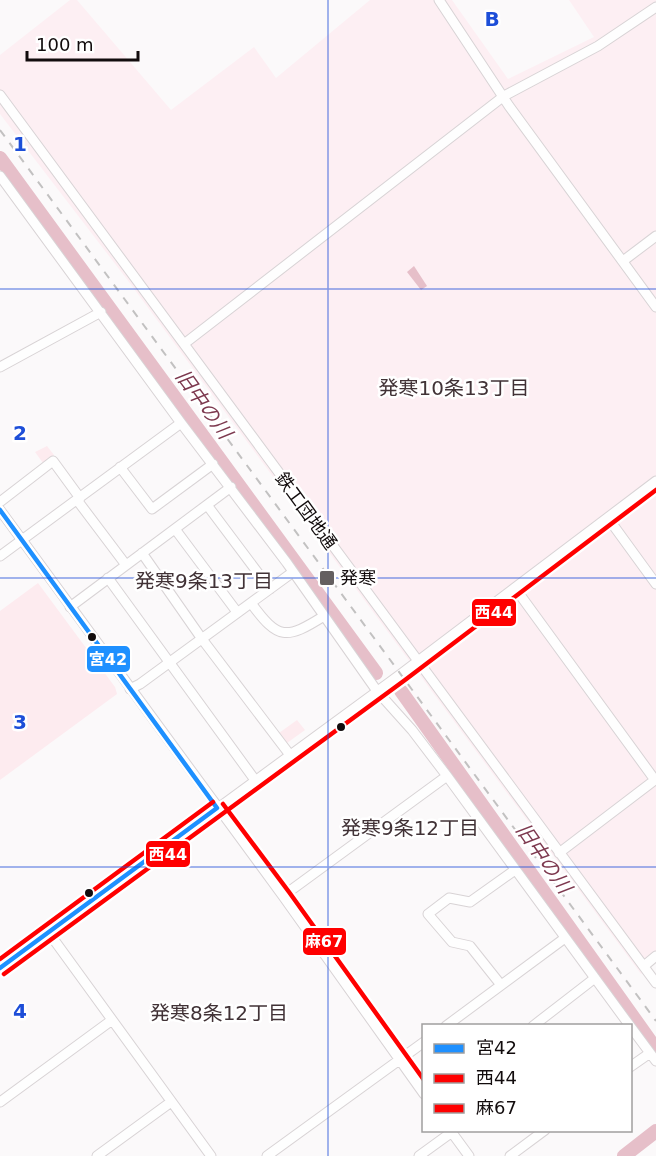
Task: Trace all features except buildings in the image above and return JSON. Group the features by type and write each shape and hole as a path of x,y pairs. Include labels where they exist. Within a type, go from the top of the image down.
{"street":[{"path":"440,0 515,115 656,307"},
{"path":"184,344 504,96 598,46 655,10"},
{"name":"鉄工団地通","path":"0,95 656,983"},
{"path":"0,176 231,487 377,691 447,776 629,1024"},
{"path":"623,261 656,236"},
{"path":"0,367 101,312"},
{"path":"0,556 182,423"},
{"path":"0,502 53,461 126,565"},
{"path":"120,467 152,509 213,464"},
{"path":"0,968 417,662 656,482"},
{"path":"70,607 231,487"},
{"path":"207,505 270,589"},
{"path":"0,510 283,896 422,1093"},
{"path":"608,518 656,585"},
{"path":"175,529 237,612"},
{"path":"142,553 202,639 290,755"},
{"path":"130,689 293,572"},
{"path":"108,578 255,780"},
{"path":"515,588 655,780 559,853"},
{"path":"250,603 265,622 280,633 292,634 324,616"},
{"path":"283,896 447,776"},
{"path":"501,986 470,946 452,942 428,914 449,898 470,902 515,870"},
{"path":"49,933 211,1156"},
{"path":"449,1024 565,938"},
{"path":"644,966 656,956"},
{"path":"536,1024 595,978"},
{"path":"0,1102 112,1020"},
{"path":"632,1029 653,1057 632,1066"},
{"path":"267,1156 422,1043"},
{"path":"97,1156 171,1101"},
{"path":"419,1156 450,1132"},
{"path":"452,1132 469,1156"},
{"path":"510,1156 544,1132"}],"shaded area":[{"path":"70,0 77,0 171,110 254,47 276,78 370,0 452,0 508,79 594,37 569,0 656,0 656,962 641,974 129,282 0,114 0,55"},
{"path":"414,266 427,286 421,290 407,272"},
{"path":"47,446 54,455 43,463 35,452"},
{"path":"38,583 115,687 117,694 0,780 0,611"},
{"path":"297,720 305,730 287,743 279,733"}],"waterway":[{"name":"旧中の川","path":"0,158 376,673"},
{"name":"旧中の川","path":"401,691 656,1049"},
{"name":"旧中の川","path":"624,1156 656,1131"}],"railway":[{"path":"0,130 656,1021"}],"transit line":[{"name":"西44","path":"4,974 405,680 656,490"},
{"name":"宮42","path":"0,510 217,808"},
{"name":"麻67","path":"0,959 213,802"},
{"name":"麻67","path":"223,804 422,1077"},
{"name":"宮42","path":"0,968 217,808"}],"place":[{"name":"発寒","path":"327,578"}],"district":[{"name":"発寒10条13丁目","path":"454,388"},
{"name":"発寒9条13丁目","path":"204,581"},
{"name":"発寒9条12丁目","path":"410,828"},
{"name":"発寒8条12丁目","path":"219,1013"}]}
